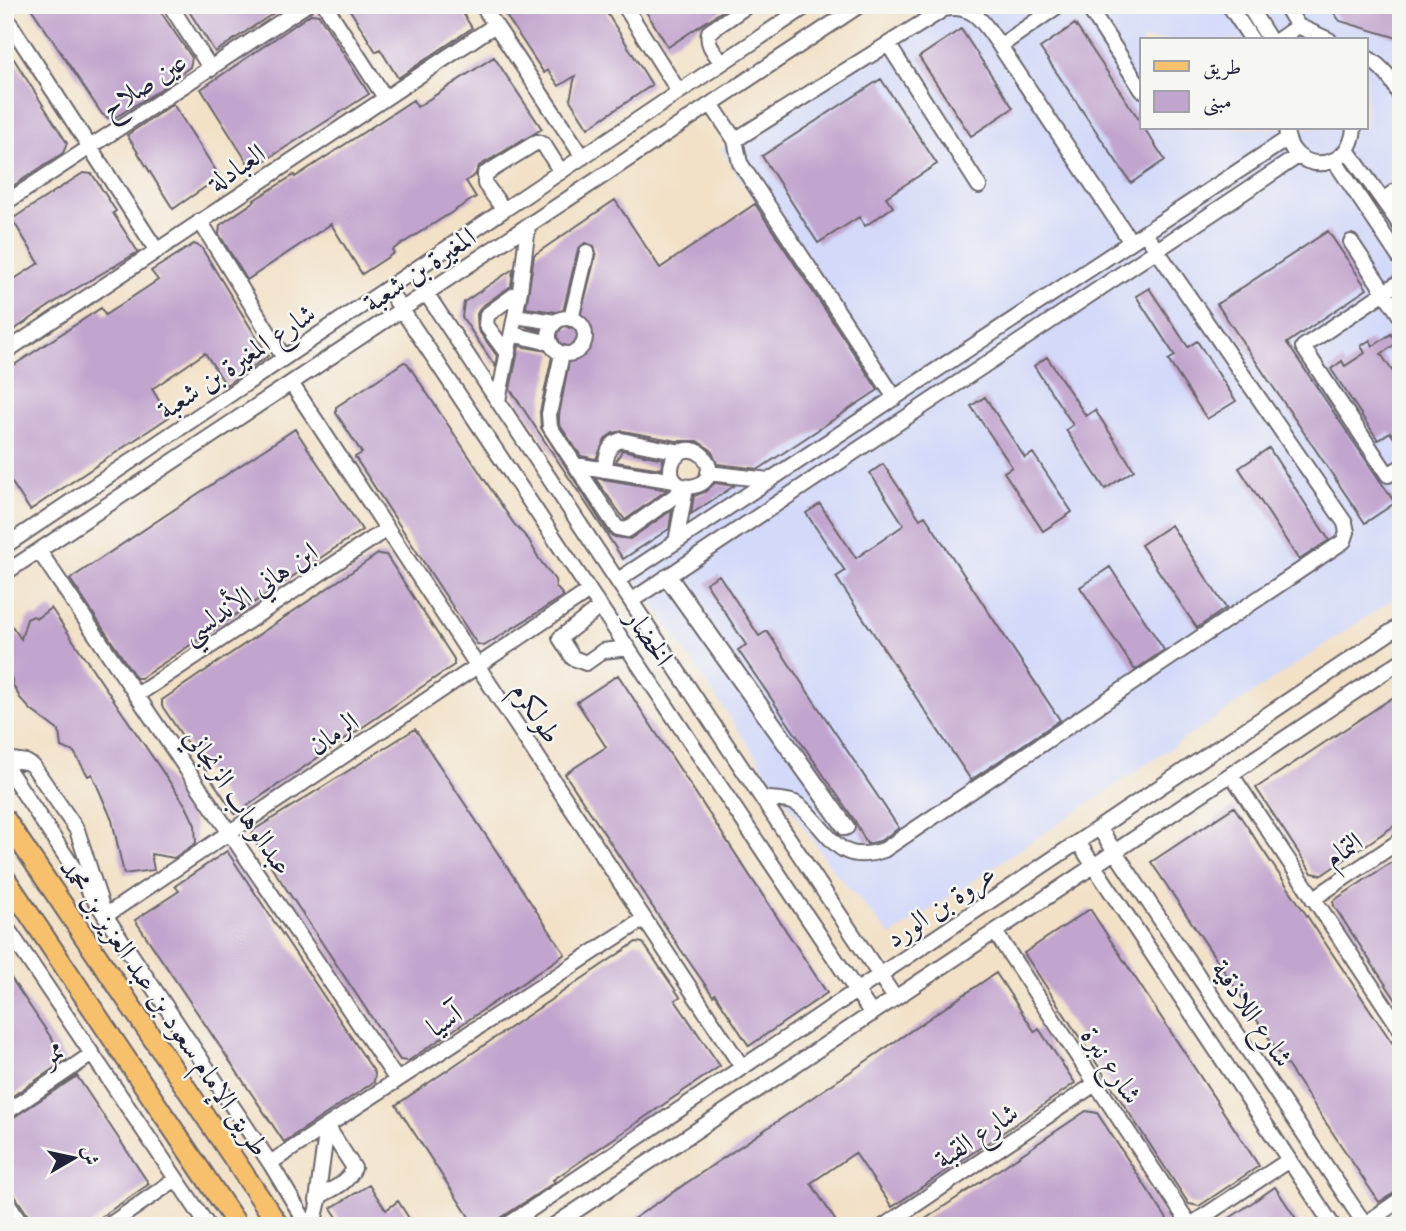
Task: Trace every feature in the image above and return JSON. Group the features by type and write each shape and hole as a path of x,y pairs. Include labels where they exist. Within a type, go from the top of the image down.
{"main road":[{"name":"طريق الإمام سعود بن عبد العزيز بن محمد","path":"5,819 279,1226"},
{"path":"5,877 239,1226"}],"street":[{"path":"170,5 211,69"},
{"name":"عين صلاح","path":"5,203 306,5"},
{"path":"325,5 384,96"},
{"path":"482,5 583,157"},
{"path":"624,5 679,92"},
{"path":"722,63 710,48 707,38 709,32 748,5"},
{"name":"شارع المغيرة بن شعبة","path":"5,546 808,5"},
{"name":"المغيرة بن شعبة","path":"5,573 860,5"},
{"path":"1000,46 1059,5"},
{"path":"1087,5 1140,87"},
{"path":"1229,5 1251,38"},
{"path":"1248,5 1269,38"},
{"path":"1284,5 1298,26 1325,38"},
{"path":"735,140 944,9 956,7 970,11 981,20 1131,242"},
{"path":"5,16 158,251"},
{"name":"العبادلة","path":"5,352 384,96 495,25"},
{"path":"1281,38 1298,26"},
{"path":"888,44 979,186"},
{"path":"1368,58 1384,70 1396,85 1401,99"},
{"path":"711,104 735,140 740,163 895,398"},
{"path":"618,580 1145,233 1286,134 1298,156 1318,163 1334,160 1347,150 1354,130"},
{"path":"504,210 485,184 485,174 537,142 544,145 561,172"},
{"path":"1347,150 1401,226"},
{"path":"631,601 1298,156"},
{"path":"1334,160 1401,260"},
{"path":"1383,200 1401,187"},
{"path":"200,221 284,358"},
{"path":"498,401 520,291 527,226"},
{"path":"762,798 794,802 804,809 842,850 855,855 870,855 884,850 1344,541 1345,523 1145,233"},
{"path":"1351,242 1401,317"},
{"path":"571,319 587,252"},
{"name":"الخضار","path":"412,272 895,998"},
{"path":"1401,281 1303,346 1388,475 1401,467"},
{"name":"الخضار","path":"388,289 872,1014"},
{"path":"508,355 486,325 485,319 520,291"},
{"path":"515,316 555,322 571,319 584,330 582,346 573,353 562,354 553,348 550,331 555,322"},
{"path":"1015,319 1026,337"},
{"path":"512,334 550,343"},
{"path":"562,354 548,420 550,427 617,528 627,530 680,484"},
{"name":"طولكرم","path":"291,383 742,1067"},
{"path":"858,422 870,442"},
{"path":"575,465 680,484 702,484 708,473 707,461 699,452 681,452 621,440 613,442 610,447 604,470"},
{"path":"671,574 847,827 845,828 671,574 671,545 680,484 671,471 671,465 681,452"},
{"path":"708,473 769,480"},
{"name":"ابن هاني الأندلسي","path":"137,695 387,529"},
{"name":"عبدالوهاب الزنجاني","path":"39,551 397,1080"},
{"name":"الرمان","path":"105,916 589,591"},
{"path":"600,607 560,638 573,658 586,663 603,651 628,648"},
{"name":"عروة بن الورد","path":"506,1226 1401,625"},
{"name":"عروة بن الورد","path":"553,1226 1401,661"},
{"path":"5,762 26,762 33,766 77,830 105,916"},
{"path":"5,762 310,1226"},
{"path":"1231,774 1401,1030"},
{"name":"شارع اللاذقية","path":"1100,828 1365,1225"},
{"name":"التمام","path":"1313,899 1401,840"},
{"name":"شارع اللاذقية","path":"1078,842 1333,1226"},
{"name":"آسيا","path":"270,1163 644,919"},
{"path":"6,929 208,1226"},
{"name":"شارع نبرة","path":"995,932 1189,1225"},
{"name":"ممر","path":"5,1113 92,1054"},
{"name":"شارع القبة","path":"884,1226 1096,1084"},
{"path":"310,1226 317,1201 327,1126"},
{"path":"317,1201 320,1196 340,1185 354,1168 327,1126"},
{"path":"1189,1225 1289,1160"},
{"path":"108,1226 176,1179"},
{"path":"1365,1225 1401,1199"},
{"path":"7,1204 23,1226"}],"shaded area":[{"path":"938,5 1401,5 1401,594 891,936 832,869 623,559 879,390 721,149"}],"building":[{"path":"29,5 156,5 192,58 190,67 158,91 114,118 108,118 102,114"},
{"path":"185,5 286,5 215,52"},
{"path":"347,5 458,5 472,28 398,78 380,49 376,52"},
{"path":"499,5 602,5 652,85 588,128 570,100 575,76 559,86 548,70 544,73"},
{"path":"642,5 731,5 668,47"},
{"path":"1328,5 1401,5 1401,39 1340,21"},
{"path":"311,14 319,15 369,94 255,167 249,165 201,89"},
{"path":"1075,24 1140,121 1140,130 1145,130 1165,160 1131,183 1040,48"},
{"path":"961,29 1013,108 971,136 919,57"},
{"path":"5,45 67,143 63,153 5,191"},
{"path":"494,57 542,129 479,166 475,175 466,181 476,197 392,250 394,253 362,274 331,224 247,280 219,234 220,225 254,200 294,175 295,177 413,100 417,107"},
{"path":"881,79 937,164 886,197 893,207 865,226 859,217 818,243 762,156"},
{"path":"173,104 220,177 173,209 127,135"},
{"path":"83,173 92,174 138,252 67,294 5,336 5,285 39,263 12,219"},
{"path":"615,200 660,268 755,204 878,390 759,469 717,464 711,450 697,441 677,441 623,431 606,438 596,459 581,456 559,424 571,350 565,345 559,345 559,340 553,334 526,327 554,332 564,325 569,328 578,325 596,254 594,246 585,243 578,249 562,316 556,312 526,308 534,255"},
{"path":"1328,231 1367,289 1287,343 1395,503 1365,523 1217,304"},
{"path":"194,244 201,247 268,356 226,385 205,353 152,389 169,417 30,510 5,472 5,447 9,445 5,439 5,371 101,308 105,315 158,280 151,271"},
{"path":"513,269 511,286 481,307 477,314 478,330 497,356 495,366 462,317 464,302"},
{"path":"1149,288 1188,347 1197,341 1236,401 1207,419 1168,360 1175,356 1136,296"},
{"path":"1391,334 1397,343 1381,354 1401,384 1401,448 1390,432 1378,440 1331,369 1342,361 1345,366 1365,353 1361,346 1370,340 1373,346"},
{"path":"519,346 553,352 540,412 541,428 609,534 630,539 672,510 669,529 623,559 510,389"},
{"path":"1047,357 1086,416 1095,410 1134,470 1105,489 1066,430 1073,425 1034,366"},
{"path":"404,362 514,524 529,540 564,596 484,646 477,644 355,457 362,453 336,413 336,407"},
{"path":"985,397 1025,458 1033,453 1072,512 1043,531 1004,472 1012,467 971,406"},
{"path":"295,429 362,530 141,678 136,678 70,579"},
{"path":"1269,448 1329,540 1299,560 1239,468"},
{"path":"622,450 663,459 662,469 616,462"},
{"path":"883,464 920,519 925,516 1060,720 971,780 836,577 845,571 806,513 820,504 856,558 904,525 870,473"},
{"path":"595,478 603,479 667,490 625,520"},
{"path":"715,483 734,486 691,514 694,496 705,492"},
{"path":"1171,525 1226,608 1197,628 1141,545"},
{"path":"378,554 386,555 454,659 454,665 235,814 162,706 162,700"},
{"path":"1110,567 1164,650 1135,670 1080,587"},
{"path":"719,575 759,636 767,631 899,828 880,841 867,844 855,821 738,650 746,645 706,583"},
{"path":"51,608 186,806 195,825 196,843 174,858 151,854 154,870 124,874 112,820 92,774 88,776 74,752 61,747 59,731 31,710 13,685 11,664 5,657 5,632 12,626 21,639 27,619 33,616 37,618"},
{"path":"618,675 827,993 749,1046 715,994 713,996 681,950 565,774 606,747 577,702"},
{"path":"1401,692 1401,821 1322,875 1312,873 1256,788"},
{"path":"415,729 565,954 408,1061 400,1060 251,836 254,830"},
{"path":"1234,807 1401,1056 1401,1189 1379,1202 1151,862"},
{"path":"227,851 375,1073 374,1082 284,1142 135,920 179,891 175,886"},
{"path":"1401,856 1401,1008 1333,901"},
{"path":"1090,909 1259,1166 1199,1206 1189,1204 1024,953"},
{"path":"636,942 643,943 680,997 675,1000 720,1066 553,1180 555,1182 501,1218 496,1226 475,1226 396,1105"},
{"path":"5,969 66,1060 5,1101"},
{"path":"996,973 1035,1032 1039,1029 1075,1083 1023,1119 892,1207 855,1153 811,1183 839,1226 623,1226"},
{"path":"77,1076 149,1184 88,1226 35,1226 5,1181 5,1123"},
{"path":"1086,1111 1097,1113 1167,1219 1165,1226 915,1226"},
{"path":"369,1185 386,1210 398,1201 414,1226 343,1226 331,1208"},
{"path":"1275,1187 1301,1226 1218,1226 1243,1209"}]}
